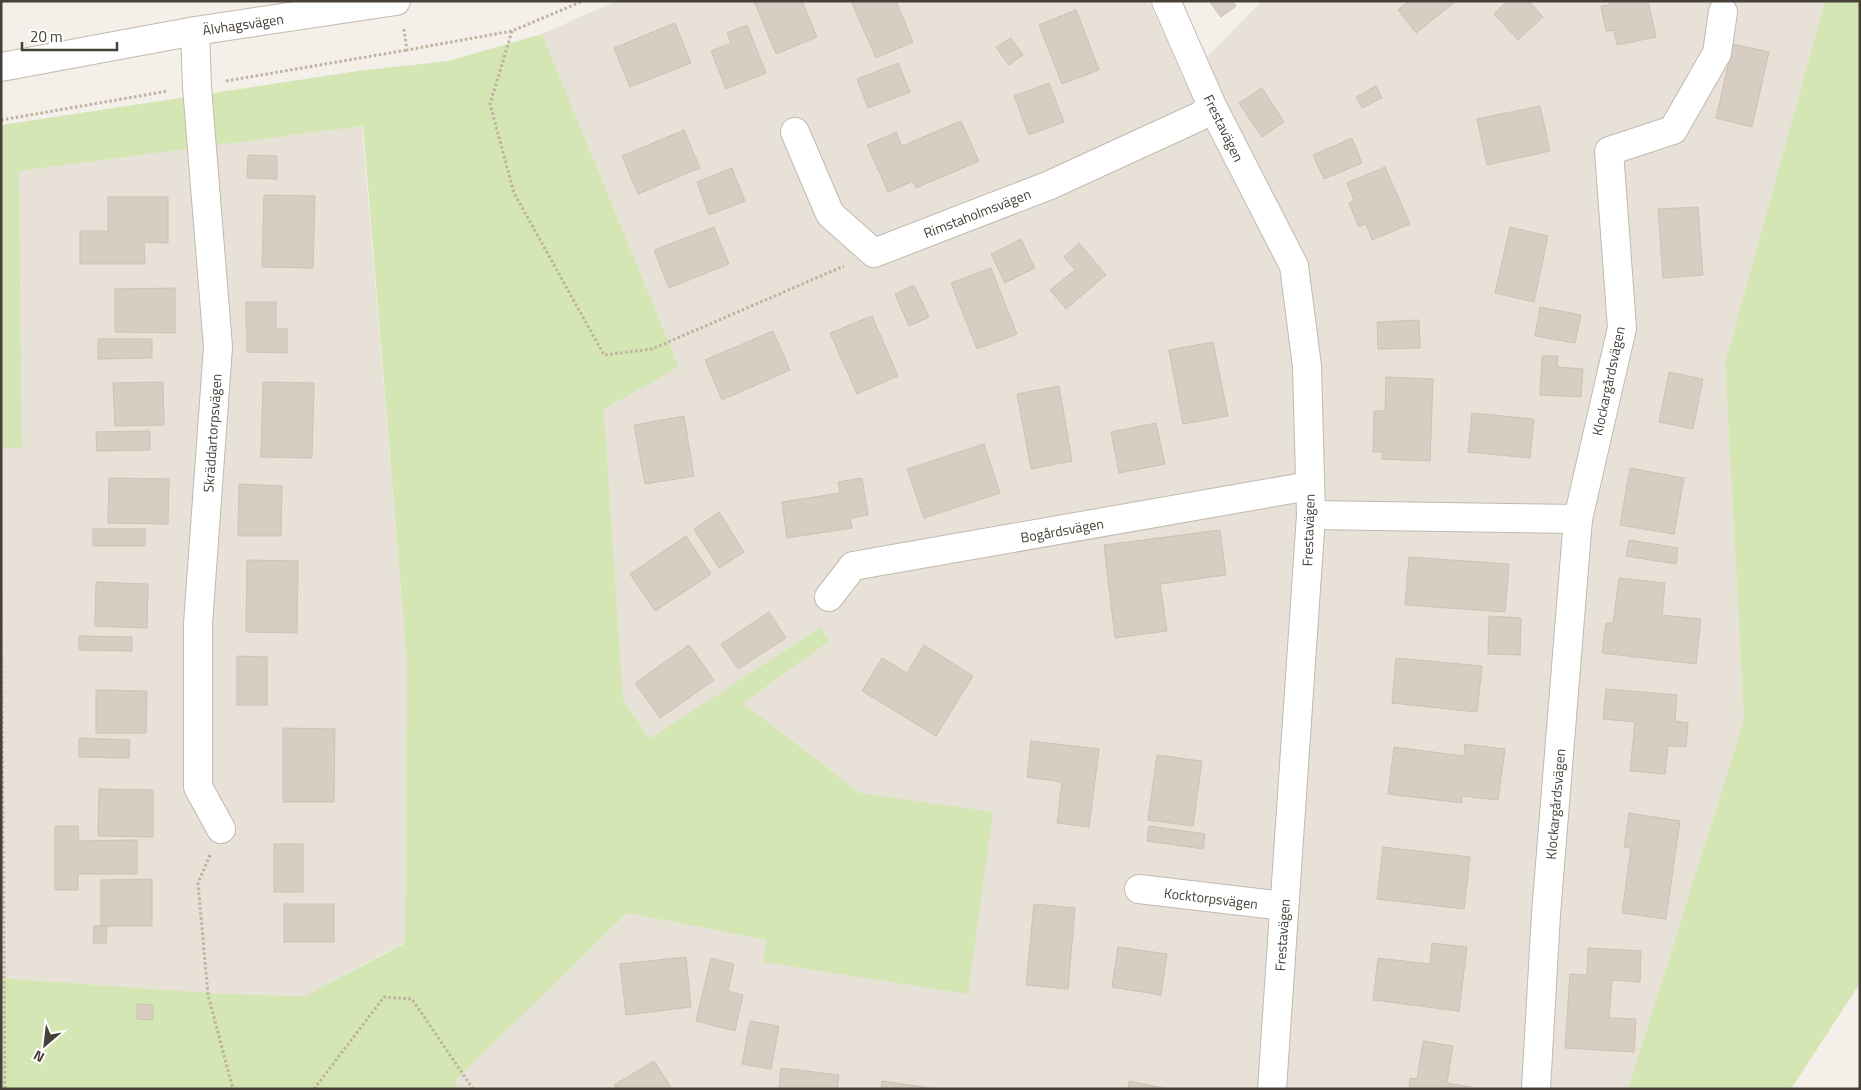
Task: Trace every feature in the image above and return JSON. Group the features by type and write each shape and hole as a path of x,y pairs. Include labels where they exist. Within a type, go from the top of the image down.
{"street":[{"name":"Frestavägen","path":"1166,1 1212,108 1294,266 1307,366 1311,515 1272,1089"},
{"name":"Älvhagsvägen","path":"1,67 195,31 400,11"},
{"name":"Klockargårdsvägen","path":"1536,1089 1546,914 1578,519 1622,328 1608,151 1672,130 1717,53 1724,12"},
{"name":"Skräddartorpsvägen","path":"195,31 197,87 218,347 198,624 198,787 221,829"},
{"name":"Rimstaholmsvägen","path":"874,253 1050,185 1198,117 1212,108"},
{"path":"795,132 830,214 874,253"},
{"name":"Bogårdsvägen","path":"829,597 853,566 1309,486"},
{"path":"1311,515 1578,519"},
{"name":"Kocktorpsvägen","path":"1139,889 1283,906"}],"path":[{"path":"400,11 407,50 512,31 583,1"},
{"path":"512,31 490,104 514,193 604,355 652,348 874,253"},
{"path":"1,596 5,1089"},
{"path":"221,829 198,883 208,994 233,1089"},
{"path":"314,1089 384,997 412,999 473,1089"}],"shaded area":[{"path":"616,1 1149,1 1184,80 1262,1 1825,1 1725,363 1744,720 1628,1089 461,1089 455,1081 627,913 766,940 763,962 993,813 860,793 743,703 830,641 820,627 650,739 623,699 604,408 679,367 542,34"},
{"path":"362,126 407,665 405,942 305,996 223,994 1,978 1,448 22,448 19,171"}],"green space":[{"path":"1825,1 1860,1 1860,983 1791,1089 1628,1089 1744,720 1725,363"},
{"path":"542,34 679,367 604,409 623,699 650,739 820,627 830,641 743,703 860,793 993,812 968,994 763,962 766,940 627,913 455,1081 460,1089 1,1089 1,978 223,994 305,996 405,943 407,665 363,126 19,171 22,448 1,448 1,125 358,71 448,61"}],"building":[{"path":"754,1 802,1 817,37 776,54"},
{"path":"851,1 896,1 913,42 876,58"},
{"path":"1209,1 1233,1 1236,6 1221,17"},
{"path":"1409,1 1456,1 1416,33 1398,10"},
{"path":"1507,1 1529,1 1543,17 1518,40 1494,14"},
{"path":"1609,1 1648,1 1656,37 1617,45 1614,30 1606,31 1601,6 1610,5"},
{"path":"1076,10 1099,70 1062,84 1039,25"},
{"path":"675,23 691,63 630,87 614,48"},
{"path":"747,25 766,73 726,89 711,51 731,43 727,33"},
{"path":"1011,38 1023,55 1009,65 996,47"},
{"path":"1733,44 1769,52 1752,127 1716,118"},
{"path":"898,63 910,92 868,108 857,79"},
{"path":"1049,83 1064,122 1029,135 1014,96"},
{"path":"1376,86 1382,98 1362,108 1356,97"},
{"path":"1262,88 1284,122 1262,137 1239,103"},
{"path":"1540,106 1550,151 1487,165 1477,119"},
{"path":"961,121 979,161 916,188 913,181 888,192 867,145 896,132 902,146"},
{"path":"684,130 700,168 638,194 622,156"},
{"path":"1352,138 1362,163 1324,179 1313,155"},
{"path":"248,155 277,156 277,179 247,178"},
{"path":"1385,167 1410,224 1372,240 1366,224 1359,227 1349,203 1354,200 1347,183"},
{"path":"732,168 745,201 709,215 697,182"},
{"path":"264,195 315,196 313,268 262,267"},
{"path":"108,197 168,197 168,243 144,242 145,264 80,264 80,231 108,231"},
{"path":"1698,207 1703,275 1663,278 1658,209"},
{"path":"714,227 729,264 669,288 654,250"},
{"path":"1510,227 1548,236 1534,302 1495,293"},
{"path":"1021,239 1035,268 1005,283 991,254"},
{"path":"1079,243 1106,275 1066,309 1050,290 1075,270 1064,257"},
{"path":"991,268 1017,334 977,349 951,283"},
{"path":"914,285 929,317 909,326 895,294"},
{"path":"175,288 175,333 115,332 115,289"},
{"path":"246,302 276,302 276,327 246,327"},
{"path":"1540,307 1581,315 1575,343 1535,336"},
{"path":"872,316 898,376 857,394 830,333"},
{"path":"1419,320 1420,348 1378,349 1377,322"},
{"path":"247,329 287,329 287,353 247,352"},
{"path":"773,331 790,370 722,400 705,360"},
{"path":"98,339 152,339 152,358 98,359"},
{"path":"1213,342 1228,416 1183,424 1169,350"},
{"path":"1542,356 1558,356 1557,367 1583,369 1581,397 1540,395"},
{"path":"1669,372 1703,379 1693,429 1659,422"},
{"path":"1386,377 1433,379 1430,461 1382,459 1383,452 1373,452 1374,411 1385,411"},
{"path":"163,382 164,425 115,426 113,383"},
{"path":"263,382 314,383 312,458 261,457"},
{"path":"1059,386 1072,461 1031,469 1017,394"},
{"path":"1472,413 1534,419 1530,458 1468,452"},
{"path":"684,416 694,476 645,484 634,425"},
{"path":"1156,423 1165,464 1119,473 1111,432"},
{"path":"150,431 150,450 97,451 96,432"},
{"path":"984,444 1000,493 924,518 907,469"},
{"path":"1630,468 1684,478 1674,534 1620,525"},
{"path":"109,478 169,479 168,524 108,523"},
{"path":"862,478 868,515 850,518 852,528 787,538 782,502 840,493 838,482"},
{"path":"239,484 282,486 281,536 238,536"},
{"path":"719,512 744,552 719,568 694,529"},
{"path":"93,529 145,529 145,546 93,546"},
{"path":"1220,530 1226,575 1160,584 1167,631 1115,638 1104,545"},
{"path":"686,536 711,574 655,611 630,574"},
{"path":"1629,540 1678,548 1676,564 1626,556"},
{"path":"1409,557 1509,564 1505,612 1405,605"},
{"path":"247,560 298,561 297,633 246,632"},
{"path":"1619,578 1665,583 1662,615 1701,619 1696,664 1602,653 1606,623 1613,623"},
{"path":"96,582 148,584 147,628 95,626"},
{"path":"769,612 786,638 738,669 721,644"},
{"path":"1489,616 1521,618 1520,655 1488,654"},
{"path":"79,636 132,637 132,651 79,650"},
{"path":"689,645 714,680 660,718 635,683"},
{"path":"924,645 973,676 936,736 862,691 882,658 907,673"},
{"path":"237,656 267,657 267,705 237,705"},
{"path":"1396,658 1482,666 1477,712 1392,703"},
{"path":"1606,689 1677,695 1675,721 1688,723 1686,747 1668,746 1665,774 1630,771 1635,722 1603,719"},
{"path":"96,690 147,691 146,733 96,733"},
{"path":"283,728 335,729 334,802 283,802"},
{"path":"79,738 130,740 129,758 79,757"},
{"path":"1031,741 1099,749 1089,827 1057,823 1062,782 1027,777"},
{"path":"1465,744 1505,749 1498,800 1462,796 1462,803 1388,794 1394,747 1464,756"},
{"path":"1157,755 1202,761 1193,826 1148,820"},
{"path":"99,789 153,790 153,837 98,836"},
{"path":"1629,813 1680,821 1666,919 1622,913 1631,848 1624,847"},
{"path":"55,826 78,826 79,841 137,840 137,874 78,874 78,890 55,890"},
{"path":"1149,826 1205,834 1203,849 1147,841"},
{"path":"274,844 303,844 303,892 274,892"},
{"path":"1383,847 1470,857 1464,909 1377,899"},
{"path":"152,879 152,926 101,926 101,880"},
{"path":"284,904 334,904 334,942 284,942"},
{"path":"1034,904 1075,908 1068,989 1026,985"},
{"path":"94,926 107,926 106,943 93,943"},
{"path":"1432,943 1467,947 1459,1011 1373,1000 1378,958 1430,964"},
{"path":"1118,947 1167,954 1161,995 1112,987"},
{"path":"1588,948 1641,951 1640,982 1612,980 1609,1018 1636,1019 1634,1052 1565,1048 1570,974 1587,975"},
{"path":"686,957 691,1007 626,1015 620,964"},
{"path":"711,958 734,964 728,991 743,995 735,1031 696,1021"},
{"path":"137,1004 153,1005 153,1020 137,1019"},
{"path":"750,1021 779,1026 771,1069 742,1064"},
{"path":"1423,1041 1453,1046 1447,1083 1471,1087 1471,1089 1409,1089 1410,1078 1417,1079"},
{"path":"654,1061 672,1089 617,1089 614,1085"},
{"path":"781,1068 839,1075 837,1089 779,1089"},
{"path":"882,1081 937,1089 881,1089"},
{"path":"1129,1081 1168,1089 1128,1089"}]}
